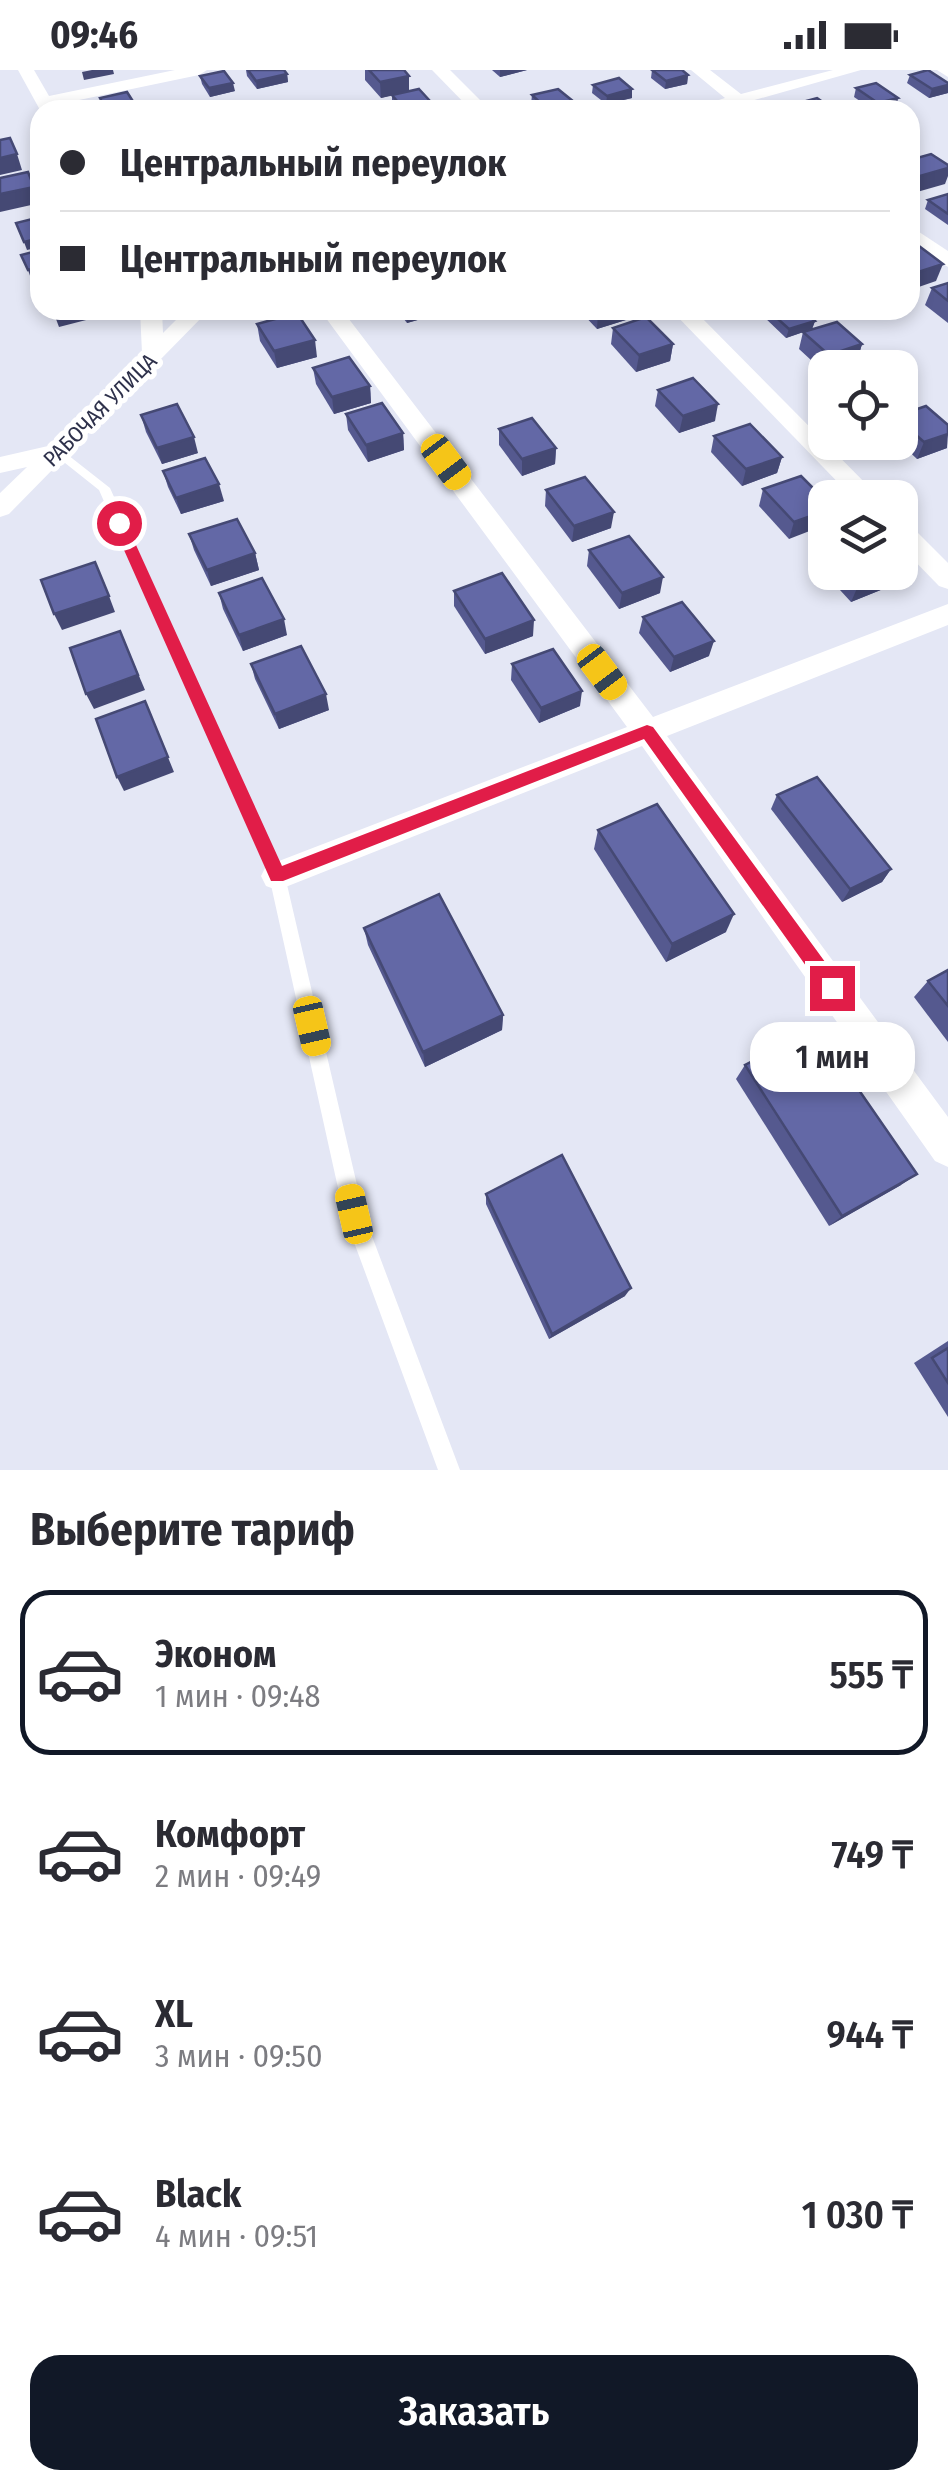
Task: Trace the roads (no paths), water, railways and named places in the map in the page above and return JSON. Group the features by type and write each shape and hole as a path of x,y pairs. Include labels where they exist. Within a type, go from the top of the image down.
{"street":[{"path":"26,70 43,100"},
{"path":"72,100 199,70"},
{"path":"440,70 471,100"},
{"path":"699,70 738,100"},
{"path":"760,100 853,70"},
{"path":"920,240 948,261"},
{"path":"151,320 153,356"},
{"name":"РАБОЧАЯ УЛИЦА","path":"0,508 188,320"},
{"path":"339,320 647,731 948,1148"},
{"path":"692,320 850,480"},
{"path":"0,465 59,452"},
{"path":"918,549 948,580"},
{"path":"277,876 948,614"}],"lane":[{"path":"59,452 104,488 277,876 354,1214 448,1470"}]}
